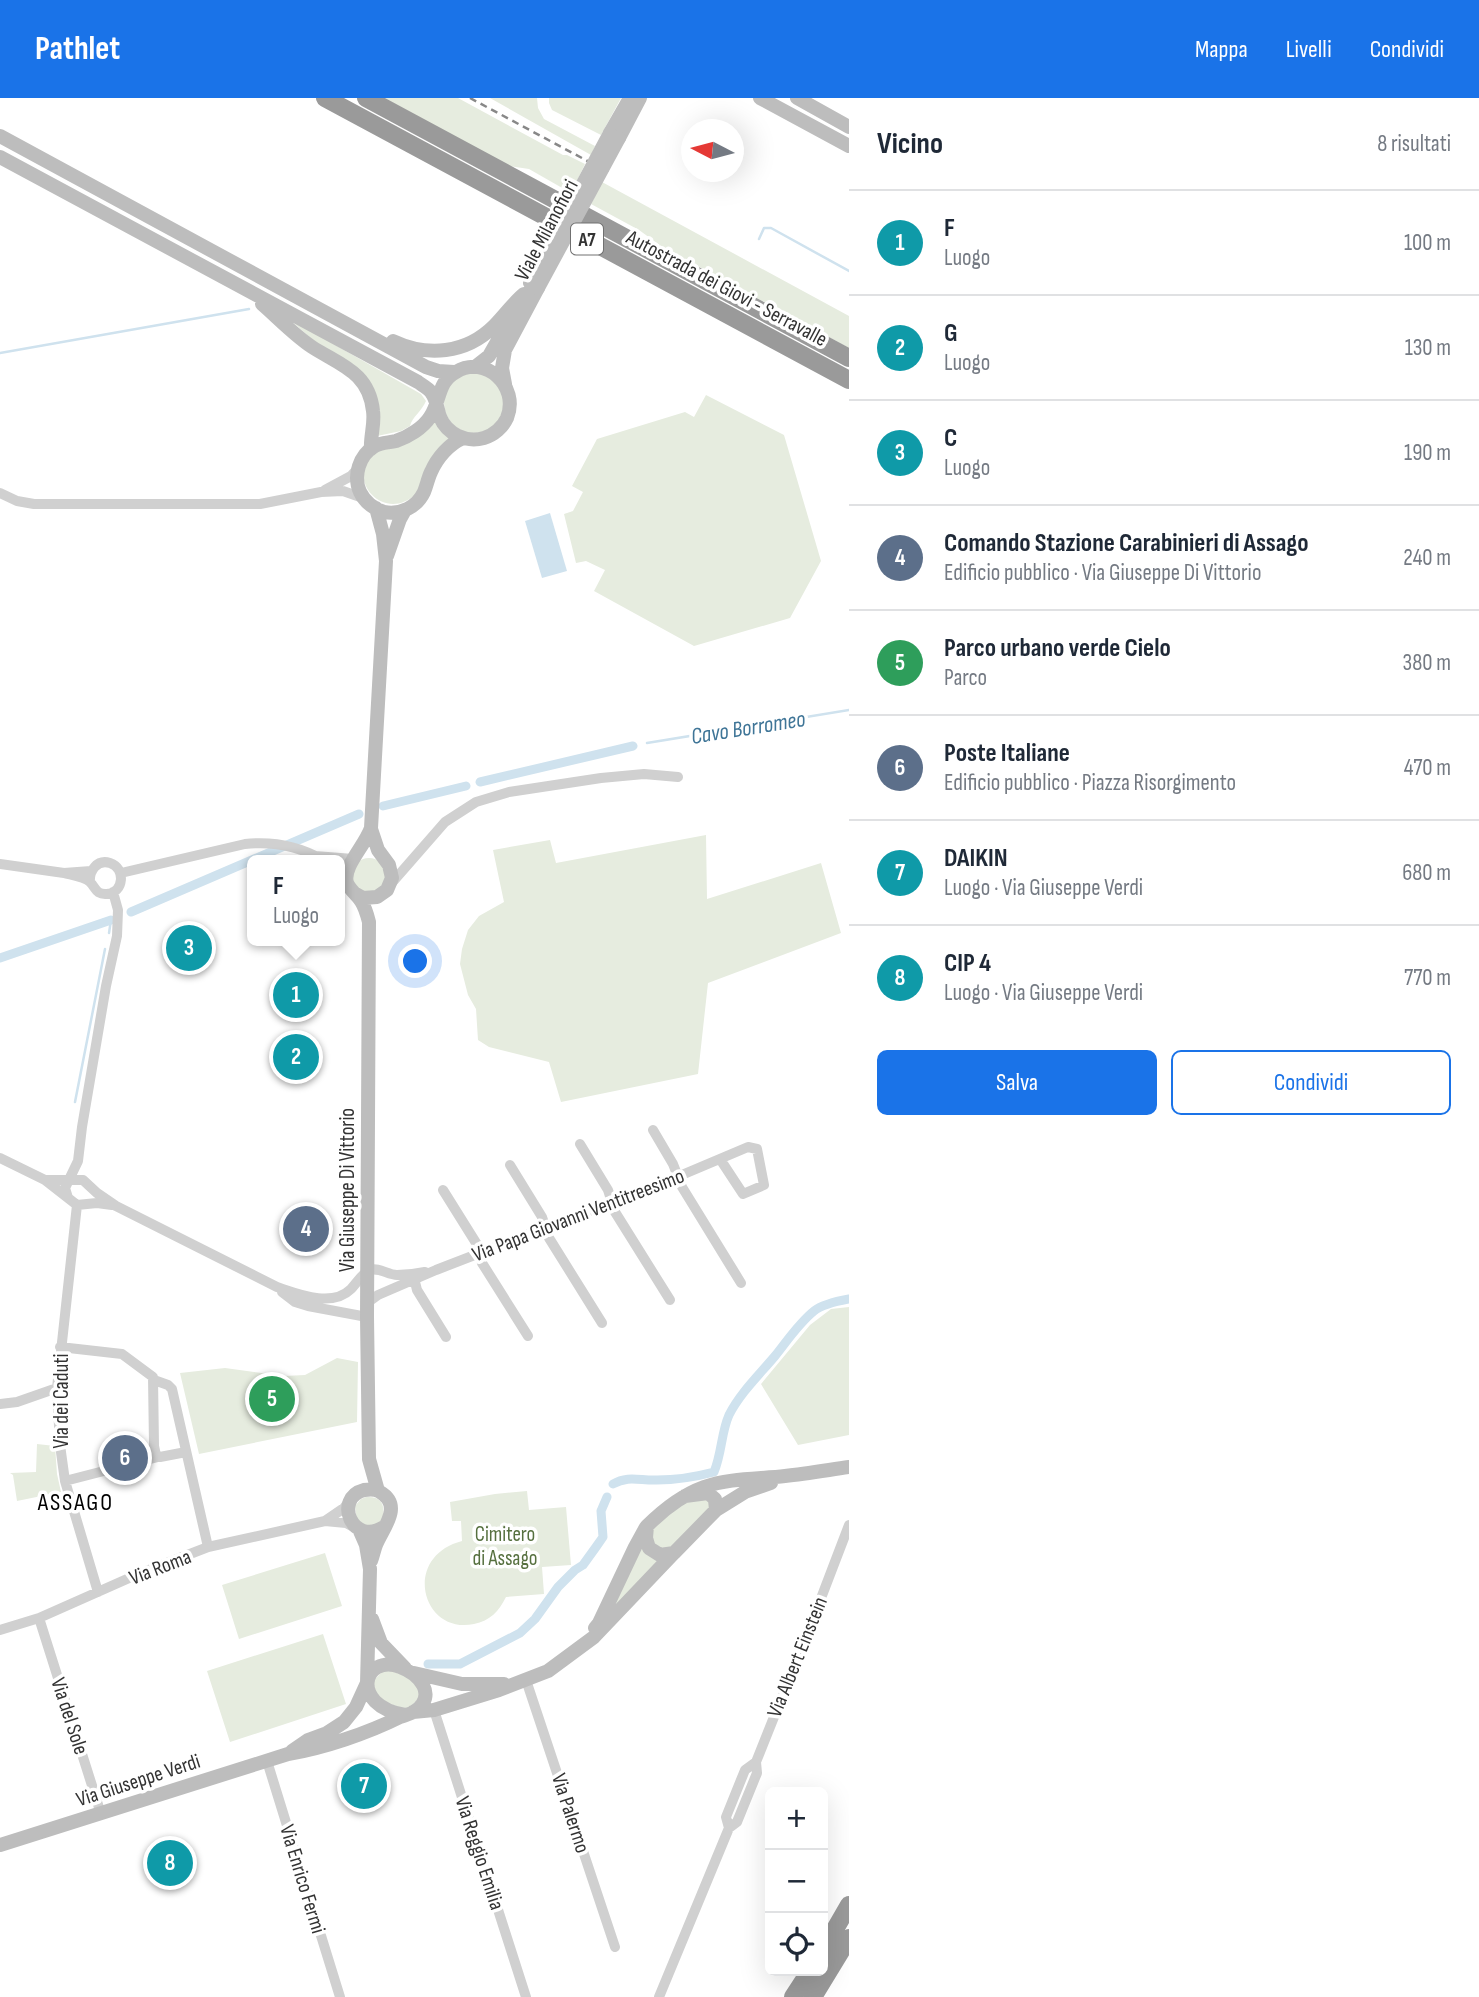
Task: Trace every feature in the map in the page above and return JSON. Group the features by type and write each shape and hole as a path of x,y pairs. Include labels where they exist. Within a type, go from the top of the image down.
{"highway":[{"name":"Autostrada dei Giovi - Serravalle","path":"325,98 849,380"},
{"name":"Autostrada dei Giovi - Serravalle","path":"366,98 849,358"},
{"path":"828,1941 849,1905"},
{"path":"813,1997 849,1938"},
{"path":"793,1997 807,1976"}],"main road":[{"name":"Viale Milanofiori","path":"475,367 489,356 496,346 530,288 614,135 630,98"},
{"name":"Viale Milanofiori","path":"623,111 640,98"},
{"path":"623,111 637,115 649,98"},
{"path":"760,98 849,146"},
{"path":"797,98 849,127"},
{"path":"0,136 426,367 454,372 475,367 495,373 505,385 509,397 510,407 503,425 483,438 463,438 454,442 431,470 424,494 415,504 405,510 389,512 376,509 364,498 358,483 358,468 362,459 370,449 402,438 430,417 441,387 454,372"},
{"path":"0,157 418,382 430,392 437,403 442,422 463,438"},
{"path":"239,286 312,346 359,377 369,393 373,410 370,449"},
{"name":"Viale Milanofiori","path":"505,385 502,368 505,350 530,288"},
{"path":"346,324 371,329 413,348 446,351 467,345 482,336 530,288"},
{"path":"345,878 356,894 369,898 386,890 391,872 374,842 371,828 386,561 383,534 376,509"},
{"path":"386,561 405,510"},
{"path":"345,870 367,839 371,828"},
{"path":"355,858 371,853 384,859"},
{"name":"Via Giuseppe Di Vittorio","path":"369,922 386,890"},
{"name":"Via Giuseppe Di Vittorio","path":"356,894 363,903 369,922 369,1459 378,1491"},
{"name":"Via Giuseppe Di Vittorio","path":"357,1494 369,1459"},
{"path":"568,1657 599,1623 647,1526 685,1496 705,1486 849,1468"},
{"path":"359,1529 366,1545 369,1569 369,1694 374,1701 390,1711 409,1714 434,1710 499,1690 548,1671 594,1637 716,1510 745,1492 796,1475"},
{"path":"369,1569 375,1546 390,1518 391,1508 387,1497 378,1491 370,1489 357,1494 349,1504 353,1525 372,1532 384,1527"},
{"path":"685,1496 717,1492 738,1496"},
{"path":"708,1493 715,1499 716,1510"},
{"path":"647,1526 649,1548 660,1555 674,1553"},
{"path":"369,1608 381,1643 419,1678 434,1710"},
{"path":"368,1683 370,1675 379,1667 394,1665 462,1684 519,1682"},
{"name":"Via Giuseppe Verdi","path":"288,1754 308,1740 327,1733 344,1722 356,1707 368,1683"},
{"path":"409,1714 423,1702 424,1687"},
{"name":"Via Giuseppe Verdi","path":"0,1845 288,1754 312,1750 409,1714"}],"street":[{"path":"321,492 340,483 358,468"},
{"path":"0,494 34,504 260,504 321,492 343,491 364,498"},
{"path":"386,890 445,822 476,802 509,792 601,778 644,774 678,777"},
{"path":"121,873 246,844 270,842 313,855"},
{"path":"345,858 355,858"},
{"path":"384,859 407,866"},
{"path":"64,873 91,871 99,864 110,863 121,873 120,884 109,894 99,893 90,882 91,871"},
{"path":"0,864 64,873 90,882"},
{"path":"77,1202 65,1188 78,1161 106,986 117,936 118,910 113,892"},
{"path":"653,1130 673,1164 682,1187 741,1283"},
{"path":"580,1144 608,1190 615,1212 670,1300"},
{"name":"Via Papa Giovanni Ventitreesimo","path":"367,1310 372,1299 414,1277 480,1254 748,1147 757,1149 764,1185 743,1194 720,1159"},
{"path":"0,1158 45,1180 77,1202 116,1206"},
{"path":"77,1202 91,1195 78,1161"},
{"path":"510,1165 542,1217 549,1238 602,1323"},
{"path":"45,1180 77,1179 116,1206 295,1294 327,1298 347,1293 368,1270"},
{"path":"443,1190 478,1245 482,1263 528,1336"},
{"name":"Via dei Caduti","path":"77,1202 57,1388 60,1445 65,1481 98,1592"},
{"name":"Via Papa Giovanni Ventitreesimo","path":"368,1270 414,1277"},
{"path":"387,1292 391,1282 389,1274"},
{"path":"414,1277 417,1290 446,1337"},
{"path":"277,1287 295,1302 324,1310 349,1313 367,1310"},
{"path":"347,1293 345,1306 349,1313"},
{"path":"60,1347 122,1354 153,1377 154,1446 158,1457"},
{"path":"154,1380 163,1382 172,1389 208,1547"},
{"path":"0,1404 17,1402 57,1388"},
{"path":"65,1481 186,1452"},
{"name":"Via Roma","path":"325,1521 344,1508 357,1494"},
{"name":"Via Roma","path":"0,1630 39,1618 208,1547 325,1521 346,1523 359,1529"},
{"name":"Via Albert Einstein","path":"659,1997 729,1828 737,1822 757,1773 756,1762 849,1525"},
{"name":"Via del Sole","path":"39,1618 101,1814"},
{"name":"Via Palermo","path":"519,1682 615,1947"},
{"name":"Via Reggio Emilia","path":"434,1710 526,1997"},
{"name":"Via Enrico Fermi","path":"267,1761 340,1997"}],"green space":[{"path":"384,98 458,98 563,155 585,164 571,193 529,169 509,166"},
{"path":"490,98 537,98 538,108 544,119 595,146 591,155"},
{"path":"549,98 621,98 601,135 552,110"},
{"path":"602,182 849,316 849,348 661,246 639,230 591,204"},
{"path":"288,318 421,394 426,401 410,426 401,431 377,436 354,365 314,341"},
{"path":"474,373 491,378 499,386 504,403 499,420 491,428 474,433 457,428 449,420 444,403 449,386 457,378"},
{"path":"706,395 784,435 821,561 790,618 694,646 594,591 605,570 586,561 576,563 564,514 573,511 583,492 572,486 597,439 685,412 694,417"},
{"path":"434,419 451,438 416,494 404,502 392,504 373,496 366,487 364,477 365,466 372,455"},
{"path":"706,835 707,899 821,863 841,933 708,983 698,1074 561,1102 549,1062 489,1047 478,1040 476,1009 468,995 460,964 468,930 479,916 504,902 493,850 550,840 556,863"},
{"path":"369,858 381,863 386,875 381,887 369,892 357,887 352,875 357,863"},
{"path":"849,1307 849,1435 798,1445 761,1384 810,1325 831,1309"},
{"path":"337,1358 358,1362 357,1422 199,1454 180,1373 225,1368 284,1376 305,1375"},
{"path":"37,1444 55,1446 61,1492 17,1501 13,1475 10,1473 36,1472"},
{"name":"Cimitero di Assago","path":"527,1491 529,1510 566,1507 571,1565 542,1567 544,1594 506,1597 497,1611 485,1620 474,1624 456,1624 442,1618 431,1607 426,1593 425,1577 431,1562 443,1550 462,1541 461,1521 452,1521 450,1502"},
{"path":"708,1496 711,1506 673,1549 654,1548 650,1531 653,1525 689,1500"},
{"path":"366,1497 379,1500 384,1510 383,1520 370,1528 357,1521 355,1506"},
{"path":"640,1542 663,1558 610,1616"},
{"path":"325,1553 342,1606 239,1639 222,1585"},
{"path":"323,1634 346,1704 230,1742 207,1671"},
{"path":"385,1669 415,1679 420,1697 407,1710 377,1699 373,1681"}],"water":[{"path":"550,513 567,571 542,578 525,521"}],"waterway":[{"path":"759,239 764,228 771,228 849,271"},
{"path":"0,353 249,309"},
{"name":"Cavo Borromeo","path":"647,743 849,710"},
{"name":"Cavo Borromeo","path":"480,782 633,746"},
{"name":"Cavo Borromeo","path":"383,806 466,786"},
{"name":"Cavo Borromeo","path":"264,855 359,814"},
{"name":"Cavo Borromeo","path":"131,912 247,862"},
{"path":"109,933 111,920"},
{"name":"Cavo Borromeo","path":"0,958 111,920"},
{"path":"75,1102 105,949"},
{"path":"613,1484 629,1479 672,1479 714,1472 726,1422 744,1391 814,1311 822,1306 849,1299"},
{"path":"428,1664 460,1664 520,1633 535,1619 558,1587 583,1565 603,1537 601,1511 607,1497"}],"railway":[{"path":"470,98 608,172"}],"place":[{"name":"C","path":"189,948"},
{"name":"F","path":"296,995"},
{"name":"G","path":"296,1057"},
{"name":"Comando Stazione Carabinieri di Assago","path":"306,1229"},
{"name":"Parco urbano verde Cielo","path":"272,1399"},
{"name":"Poste Italiane","path":"125,1458"},
{"name":"DAIKIN","path":"364,1786"},
{"name":"CIP 4","path":"170,1863"}],"district":[{"name":"ASSAGO","path":"76,1502"}]}
